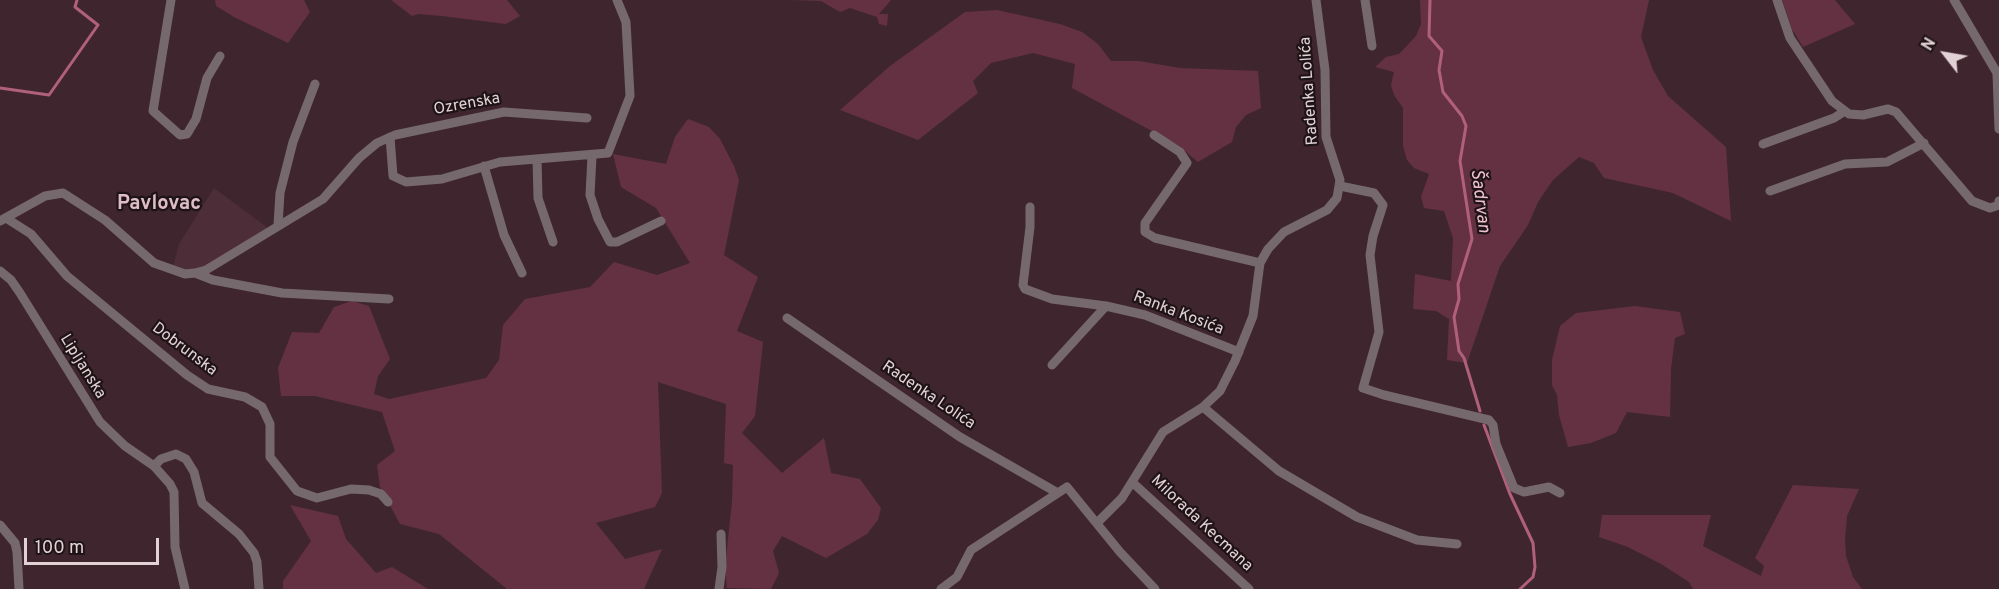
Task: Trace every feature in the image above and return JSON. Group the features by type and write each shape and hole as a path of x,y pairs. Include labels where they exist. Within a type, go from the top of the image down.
{"street":[{"path":"171,0 153,111 180,135 188,134 196,119 207,78 220,56"},
{"path":"390,137 393,176 399,181 442,179 500,162 592,156 610,151 630,96 626,22 617,0"},
{"name":"Radenka Lolića","path":"1316,0 1325,70 1326,137 1340,186"},
{"path":"1365,0 1372,46"},
{"path":"1777,0 1794,45 1819,84 1845,111 1863,115 1893,110 1972,201 1990,208 1999,203"},
{"path":"1956,0 1997,73 1999,129"},
{"path":"278,225 280,193 293,142 315,84"},
{"path":"1763,144 1834,118 1845,111"},
{"name":"Ozrenska","path":"195,273 206,270 329,195 358,158 377,142 411,130 504,112 586,118"},
{"path":"1154,135 1180,152 1187,163 1145,223 1144,228 1148,236 1260,264"},
{"path":"1770,191 1845,164 1887,162 1924,143"},
{"path":"592,156 590,195 610,242 617,242 661,221"},
{"path":"537,159 537,198 553,242"},
{"path":"484,166 504,235 522,273"},
{"path":"1155,589 1120,552 1098,522 1117,505 1145,456 1163,432 1203,407 1220,391 1239,352 1255,308 1260,264 1268,249 1284,232 1318,216 1331,207 1340,186 1374,193 1383,206 1373,236 1370,255 1379,332 1363,388 1489,420 1514,488 1524,492 1549,487 1560,493"},
{"path":"3,219 45,196 63,193 105,220 154,262 185,274 195,273 213,280 282,293 389,299"},
{"name":"Ranka Kosića","path":"1030,207 1023,287 1052,299 1106,306 1145,315 1217,346 1239,352"},
{"name":"Dobrunska","path":"3,219 31,234 67,276 188,375 208,388 245,396 261,407 270,424 270,458 297,492 318,498 351,489 369,490 381,494 388,502"},
{"name":"Lipljanska","path":"0,271 20,292 100,422 125,446 154,466 174,492 175,547 185,589"},
{"name":"Ranka Kosića","path":"1052,365 1106,306"},
{"name":"Radenka Lolića","path":"787,318 960,437 1056,492 1064,487 1070,488 1098,522"},
{"path":"1203,407 1263,460 1346,511 1417,540 1457,544"},
{"path":"154,466 161,459 176,454 186,459 194,472 202,503 239,534 254,553 259,589"},
{"name":"Milorada Kecmana","path":"1132,482 1249,589"},
{"path":"941,589 957,578 972,550 1056,492"},
{"path":"0,525 15,543 19,560 19,589"},
{"path":"719,589 722,567 721,534"}],"shaded area":[{"path":"215,0 304,0 310,12 288,43 234,17 216,6"},
{"path":"391,0 507,0 520,16 506,24 442,16 418,14 412,16"},
{"path":"792,0 891,0 879,14 888,14 887,26 879,24 877,17 850,8 840,12 821,1"},
{"path":"1420,0 1649,0 1641,37 1653,70 1668,96 1726,147 1731,221 1673,193 1604,178 1594,163 1579,157 1553,180 1538,202 1528,225 1500,266 1467,363 1447,360 1449,319 1436,311 1413,309 1415,274 1451,281 1453,238 1444,211 1424,208 1421,197 1429,174 1414,168 1407,160 1403,146 1403,108 1394,95 1391,85 1394,72 1375,67 1386,57 1399,54 1416,36 1421,24"},
{"path":"1782,0 1835,0 1855,24 1803,47 1792,29"},
{"path":"997,10 1060,24 1082,32 1098,44 1111,61 1139,61 1180,68 1258,71 1261,108 1246,115 1236,127 1232,142 1198,162 1178,145 1072,88 1075,64 1033,53 991,63 973,81 978,93 918,140 840,110 890,66 965,12"},
{"path":"688,119 709,127 720,139 734,166 739,180 724,255 758,277 737,331 763,342 755,416 742,433 782,473 824,438 831,473 860,479 881,508 878,520 867,534 826,558 782,536 773,551 779,573 771,589 727,588 725,567 732,502 733,465 724,463 726,404 658,382 662,493 655,507 596,523 625,559 662,549 644,589 507,589 439,534 400,524 380,487 377,465 395,451 382,412 315,396 281,396 278,368 292,332 319,333 334,307 352,301 369,306 390,359 378,376 374,394 389,399 486,378 499,360 503,325 525,299 590,287 614,262 657,275 690,263 656,208 621,187 613,154 666,164 675,137"},
{"path":"214,188 268,228 213,264 187,271 173,267 179,244"},
{"path":"1635,306 1680,312 1685,334 1675,338 1671,369 1670,417 1627,412 1616,433 1591,443 1568,447 1559,415 1557,395 1552,385 1552,360 1560,326 1576,313"},
{"path":"1793,485 1859,489 1847,516 1845,539 1846,556 1853,577 1862,589 1693,589 1689,582 1661,564 1628,547 1599,537 1602,515 1711,515 1703,546 1761,576 1764,566 1755,558"},
{"path":"290,505 338,516 346,539 376,573 392,567 428,589 283,589 283,581 311,541"}],"waterway":[{"path":"0,88 49,95 98,25 75,7 77,0"},
{"name":"Šadrvan","path":"1430,0 1429,36 1442,51 1439,70 1443,92 1462,116 1466,126 1460,161 1472,239 1458,284 1459,299 1454,317 1459,351 1464,358 1480,411"},
{"path":"1484,425 1510,494 1533,543 1535,567 1533,577 1520,589"}],"district":[{"name":"Pavlovac","path":"159,205"}]}
